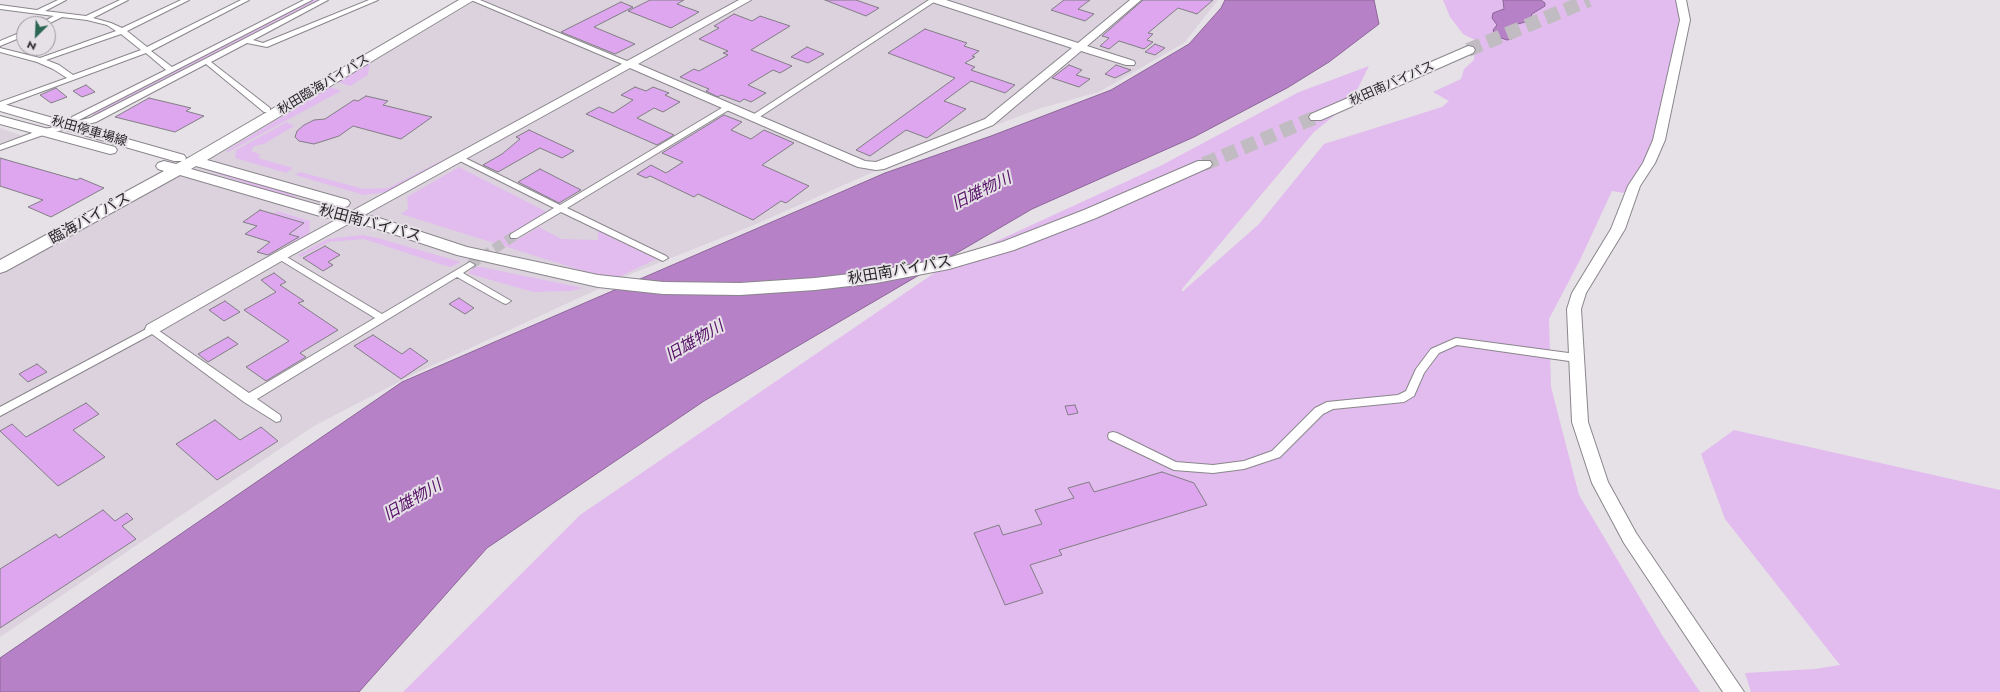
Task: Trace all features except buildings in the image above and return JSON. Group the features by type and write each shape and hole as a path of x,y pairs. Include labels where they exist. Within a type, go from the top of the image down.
{"highway":[{"name":"秋田臨海バイパス","path":"179,164 267,110 456,0"},
{"name":"秋田臨海バイパス","path":"179,164 468,0"},
{"name":"秋田南バイパス","path":"1316,117 1468,50"},
{"name":"秋田南バイパス","path":"179,164 366,209 578,277"},
{"name":"秋田南バイパス","path":"179,164 350,218 373,222 477,254 578,277 598,281 663,288 740,290 876,277 950,263 1008,246 1090,214 1204,164"},
{"name":"臨海バイパス","path":"0,253 179,164"},
{"name":"臨海バイパス","path":"0,267 179,164"}],"main road":[{"name":"秋田停車場線","path":"0,106 69,126 179,164"},
{"name":"秋田停車場線","path":"0,120 43,132 179,164"}],"street":[{"path":"0,2 4,0"},
{"path":"37,12 63,0"},
{"path":"87,18 125,0"},
{"path":"40,60 122,31 186,0"},
{"path":"0,106 145,51 246,0"},
{"path":"69,126 75,119 309,0"},
{"path":"0,148 43,132 93,120 325,0"},
{"path":"247,41 264,45 375,0"},
{"path":"474,0 630,64 728,108 862,164 876,166 884,165 989,122 1136,0"},
{"path":"0,412 746,0"},
{"path":"752,118 935,0 1130,63"},
{"path":"1681,0 1685,13 1685,20 1659,140 1649,163 1634,186 1618,229 1579,293 1574,309 1580,422 1600,483 1630,538 1734,692"},
{"path":"0,8 87,18 109,24 122,31 145,51 171,70"},
{"path":"56,17 60,15"},
{"path":"0,44 16,37"},
{"path":"0,50 40,60 56,67 72,78"},
{"path":"210,64 267,110"},
{"path":"514,236 728,108"},
{"path":"458,158 560,209 664,258"},
{"path":"280,256 382,318"},
{"path":"248,399 470,265"},
{"path":"456,273 506,301"},
{"path":"152,329 276,418"},
{"path":"1113,436 1174,466 1213,469 1244,465 1276,454 1319,411 1331,405 1400,399 1410,394 1420,372 1435,351 1456,341 1576,358"}],"shaded area":[{"path":"312,0 324,0 98,116 89,113"},
{"path":"477,0 1218,0 1184,43 1099,92 1038,109 873,172 754,225 631,274 416,373 314,426 0,637 0,272 220,152"},
{"path":"1443,0 1676,0 1679,11 1678,35 1666,84 1656,137 1644,162 1624,193 1612,191 1580,260 1549,319 1551,387 1579,495 1662,635 1700,692 403,692 580,515 949,263 1160,166 1299,92 1369,66 1351,102 1314,132 1182,289 1182,292 1259,224 1324,144 1442,107 1449,101 1433,92 1461,79 1464,69 1474,60 1475,40 1463,34 1450,17"},
{"path":"370,62 368,75 350,86 338,82"},
{"path":"330,87 341,91 228,152 226,151"},
{"path":"287,122 294,126 264,144 254,146 251,151 259,154 260,156 258,158 293,168 286,173 235,158 236,150"},
{"path":"0,128 23,136 0,145"},
{"path":"441,161 444,161 387,192 364,195 295,175 300,172 364,189 388,188"},
{"path":"459,167 547,212 507,236 517,240 539,227 561,239 598,240 598,231 656,259 619,277 593,274 401,214 408,209 407,197"},
{"path":"214,170 276,188 297,197 268,191 212,172"},
{"path":"277,211 310,221 309,236 272,257 299,237 289,234 303,223 273,214"},
{"path":"362,235 378,238 461,262 450,267 364,239 329,242 301,257 298,255 328,239"},
{"path":"475,267 583,288 571,291 533,292 470,274 469,272"},
{"path":"1734,430 2000,490 2000,692 1751,692 1745,673 1815,669 1840,665 1725,519 1701,454"}],"water":[{"name":"旧雄物川","path":"1225,0 1374,0 1379,24 1329,62 1287,88 1194,137 1032,209 704,401 487,548 359,692 0,692 0,658 402,382 885,173 991,136 1111,90 1189,44 1221,8"},
{"path":"1503,0 1541,0 1545,3 1545,6 1532,14 1529,21 1514,25 1512,39 1507,40 1495,36 1493,30 1497,25 1492,18 1493,13 1504,9"}],"tunnel":[{"path":"1468,50 1589,0"},
{"path":"1204,164 1316,117"},
{"path":"470,265 514,236"}]}
